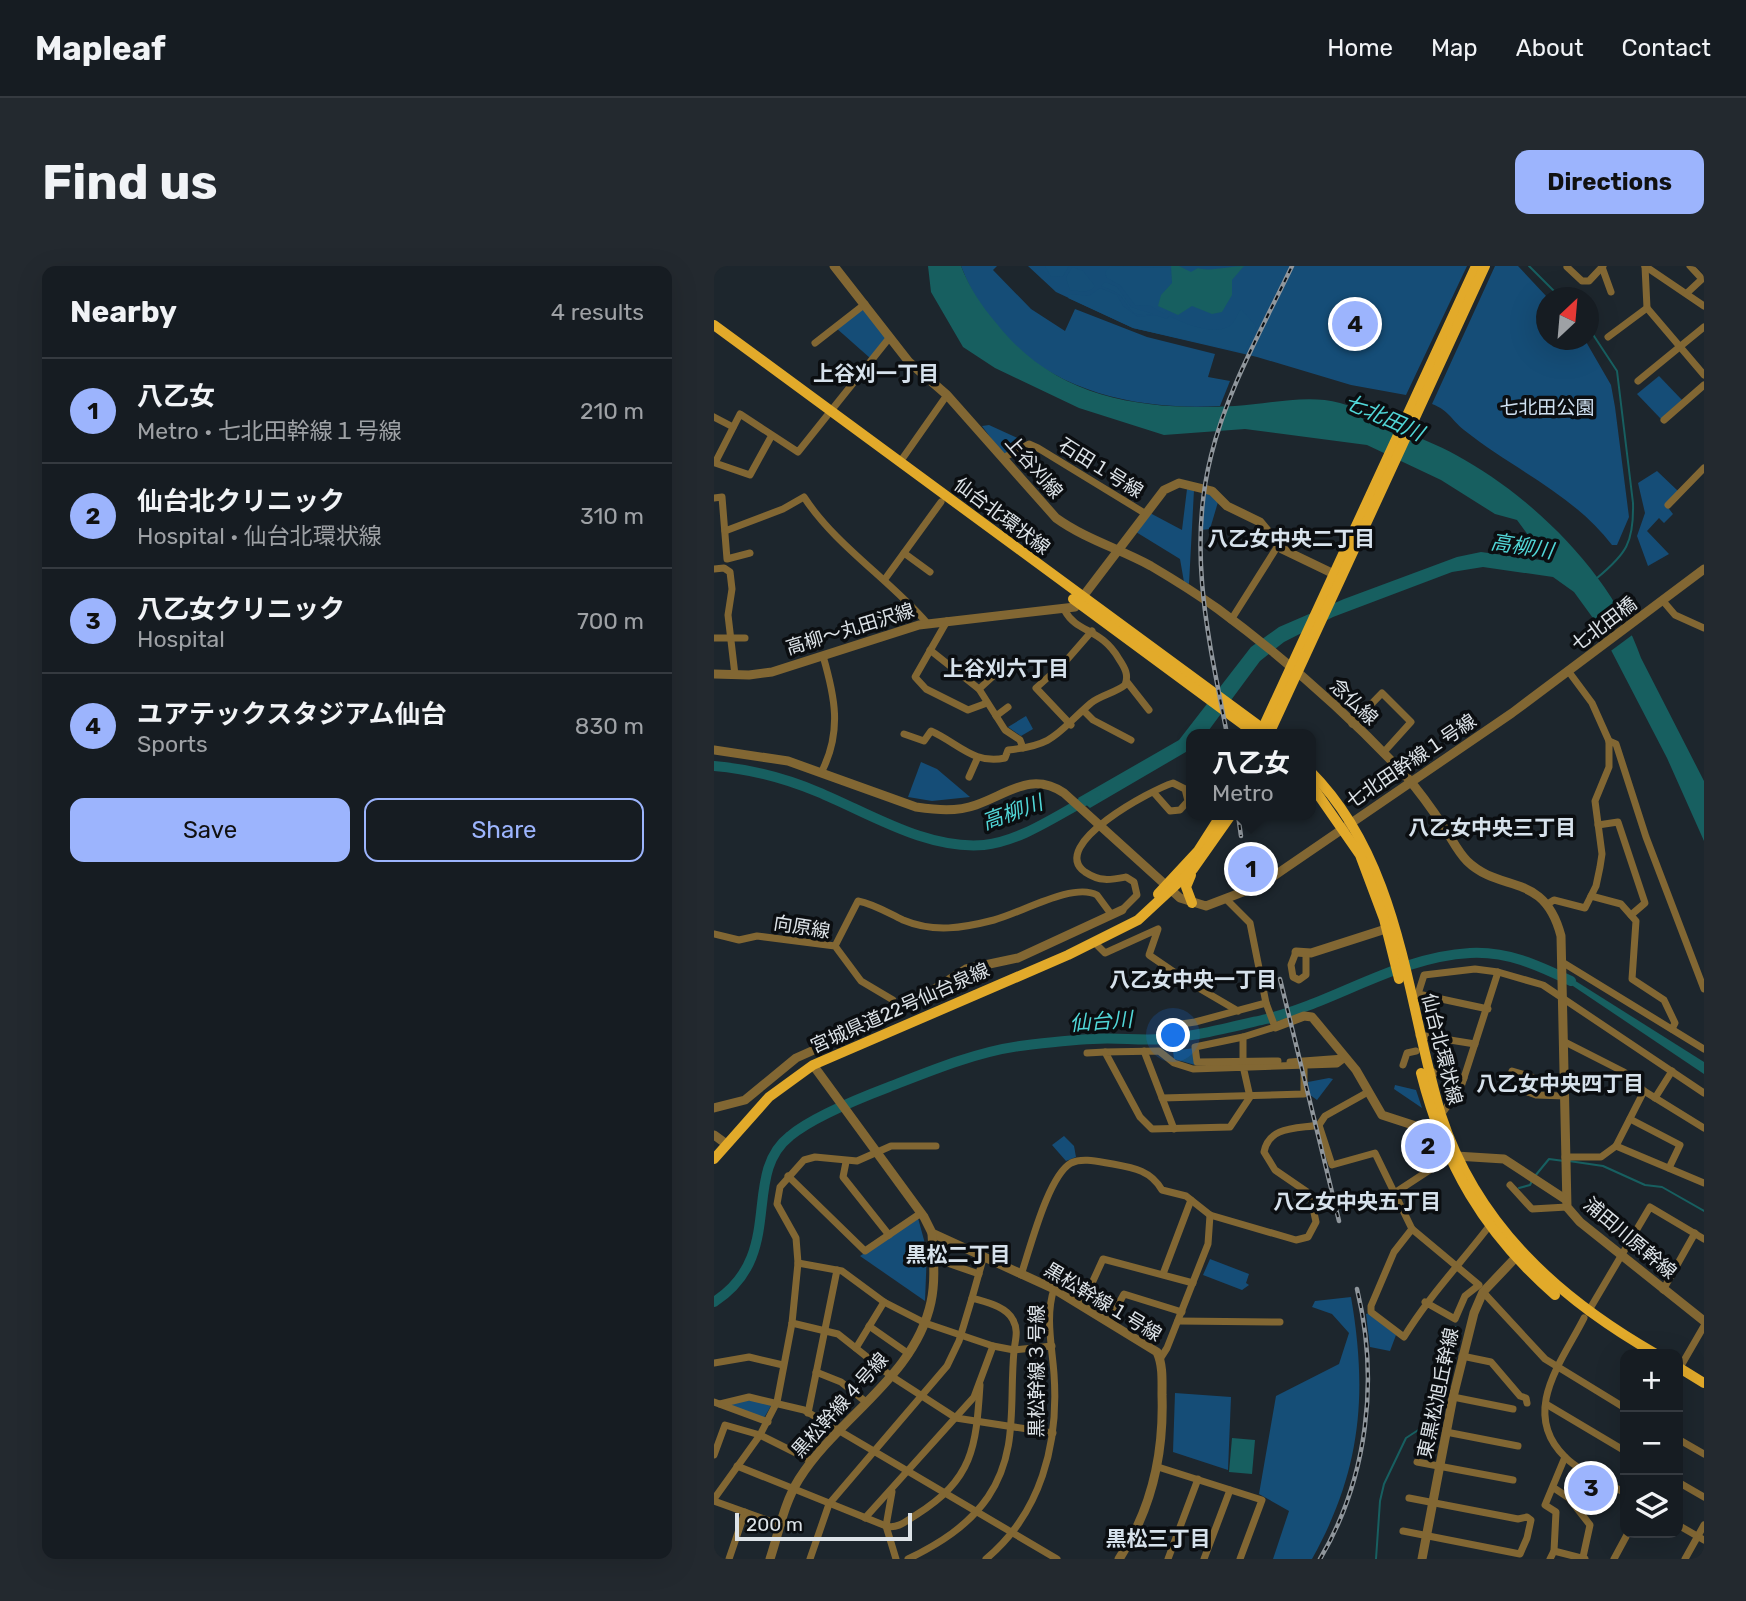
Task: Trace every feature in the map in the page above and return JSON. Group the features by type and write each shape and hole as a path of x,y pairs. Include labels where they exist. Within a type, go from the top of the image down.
{"main road":[{"path":"1266,729 1426,385 1476,266"},
{"path":"1426,385 1485,266"},
{"name":"仙台北環状線","path":"714,325 941,502 1258,729"},
{"name":"仙台北環状線","path":"714,333 900,462 1081,601"},
{"path":"1326,601 1334,574 1372,504"},
{"name":"仙台北環状線","path":"1316,779 1373,863 1398,959 1416,1051 1436,1129 1490,1225 1552,1293 1637,1349"},
{"name":"仙台北環状線","path":"1316,789 1347,826"},
{"path":"1169,889 1218,820"},
{"path":"1192,904 1186,887 1193,869 1227,820"},
{"path":"1169,889 1193,869"},
{"name":"宮城県道22号仙台泉線","path":"714,1158 769,1097 813,1065 1095,943 1138,920 1169,889"},
{"name":"仙台北環状線","path":"1402,976 1452,1156 1519,1254"},
{"name":"仙台北環状線","path":"1586,1315 1647,1349"},
{"path":"1683,1372 1704,1383"},
{"path":"1683,1374 1704,1389"}],"street":[{"name":"上谷刈線","path":"834,266 909,362 947,395 1056,518 1119,552 1150,565 1231,620 1274,655"},
{"path":"1704,306 1645,266 1647,308 1704,374"},
{"path":"1687,293 1702,279 1690,266"},
{"path":"1567,267 1582,281 1589,282 1602,267 1611,292"},
{"path":"815,343 865,304"},
{"path":"1608,337 1647,308"},
{"path":"1638,381 1704,327"},
{"path":"772,435 750,475 714,462 740,414 798,452 890,337"},
{"path":"1664,420 1704,385"},
{"path":"900,462 947,395"},
{"path":"714,417 733,427"},
{"name":"石田１号線","path":"1003,458 1029,444 1146,514"},
{"path":"1668,505 1704,468"},
{"path":"1081,601 1164,490 1180,483 1212,491 1227,506 1261,522 1282,549 1334,574"},
{"path":"714,498 722,497 727,559 750,554"},
{"path":"714,538 783,509 804,497 816,516 885,579 928,623"},
{"path":"885,579 941,502"},
{"path":"1231,620 1279,544"},
{"path":"904,553 930,572"},
{"path":"714,569 723,568 730,572 730,638 735,675"},
{"path":"1704,569 1663,601 1675,615 1704,628"},
{"name":"高柳～丸田沢線","path":"714,674 760,674 928,623 1065,611 1081,601"},
{"name":"七北田橋","path":"1572,669 1663,601"},
{"path":"904,734 924,741 931,731 948,738 977,759 1005,758 1008,750 1045,743 1071,725 1093,702 1121,689 1126,682 1126,669 1110,642 1071,621 1065,611"},
{"path":"947,621 915,677 926,689 968,710 987,702"},
{"path":"1071,725 1036,688 1065,662 1092,631"},
{"path":"714,638 745,638"},
{"path":"930,650 979,690 1005,730 1020,740 1023,748"},
{"name":"念仏線","path":"1274,655 1352,724 1409,781"},
{"path":"822,771 834,737 837,712 823,656"},
{"path":"979,690 1001,669"},
{"path":"1546,905 1554,900 1585,908 1591,896 1602,854 1595,801 1609,767 1609,741 1592,703 1572,669"},
{"name":"七北田幹線１号線","path":"1265,882 1572,669"},
{"path":"1126,682 1149,710"},
{"path":"1352,724 1382,693 1411,722 1383,753"},
{"path":"996,716 1008,707"},
{"path":"1084,711 1094,720 1131,740"},
{"path":"1609,741 1616,744 1646,837 1704,989"},
{"path":"714,750 766,756 822,771 916,807 934,810 951,810 979,804 1026,784 1043,783 1064,793 1169,889 1192,904 1206,906 1248,890"},
{"path":"969,777 977,759"},
{"path":"1409,781 1465,859 1478,870 1526,888 1546,905 1556,917 1562,963 1704,1049"},
{"path":"714,1108 745,1100 796,1058 895,1014 972,966 1018,958 1122,910 1137,895 1134,882 1126,877 1100,880 1082,870 1078,863 1079,849 1097,822 1119,808 1155,794 1166,785 1176,783 1185,789 1186,793"},
{"path":"1155,794 1170,811 1181,810 1186,804"},
{"path":"1598,825 1618,822 1645,903 1631,915"},
{"path":"835,946 858,901 906,921 936,928 963,927 994,920 1079,890 1097,895 1111,914"},
{"path":"1591,896 1621,904 1636,921 1632,979 1664,1000 1675,1023 1672,1029"},
{"path":"1226,899 1250,923 1274,1025"},
{"path":"1301,953 1390,928"},
{"path":"1095,943 1105,953 1158,929 1149,955 1237,1012"},
{"name":"向原線","path":"714,934 739,940 757,936 835,946 861,981 893,1000 895,1014"},
{"name":"浦田川原幹線","path":"1562,963 1566,1203 1621,1256 1704,1324"},
{"path":"1488,1009 1418,993 1424,975 1475,969 1498,972 1542,985 1563,996 1704,1093"},
{"path":"1441,1115 1461,1087 1498,972"},
{"path":"1175,1024 1267,1004"},
{"path":"1345,1058 1337,1064 1304,1066 1197,1062 1195,1047 1243,1037 1304,1016 1312,1017 1345,1058 1382,1115 1422,1128 1436,1129"},
{"path":"1419,1035 1475,1044"},
{"path":"1105,1052 1140,1117 1152,1129 1230,1126 1250,1097 1242,1063 1243,1037"},
{"path":"1565,1042 1624,1072 1644,1091 1704,1128"},
{"path":"1144,1051 1174,1129"},
{"path":"1087,1053 1159,1051 1174,1063 1192,1069 1242,1063 1345,1058"},
{"path":"1403,1065 1407,1053 1416,1051"},
{"path":"813,1065 921,1213 932,1233"},
{"path":"1162,1098 1304,1094 1304,1066"},
{"path":"1427,1071 1464,1078"},
{"path":"1512,1071 1532,1077 1525,1091 1565,1096"},
{"path":"1655,1098 1672,1071"},
{"path":"1565,1161 1601,1157 1616,1146 1644,1091"},
{"path":"1318,1125 1325,1115 1368,1092"},
{"path":"1630,1119 1680,1145 1669,1168"},
{"path":"1318,1125 1332,1165 1375,1153 1412,1229 1479,1285 1465,1296 1455,1319 1425,1302"},
{"path":"1021,1275 1056,1176 1071,1163 1094,1161 1143,1171 1156,1178 1163,1190 1191,1200 1210,1215 1296,1240 1308,1237 1316,1222 1310,1194 1275,1170 1264,1152 1272,1136 1293,1127 1318,1125"},
{"path":"714,1135 725,1143"},
{"path":"781,1525 714,1500 718,1486 760,1435 777,1402 792,1323 798,1263 796,1238 777,1204 780,1187 804,1160 815,1157 846,1162 877,1154 891,1146 936,1146"},
{"path":"1616,1146 1704,1183"},
{"path":"1396,1192 1452,1156 1498,1157 1566,1203"},
{"path":"846,1162 843,1177 889,1235"},
{"path":"788,1176 864,1251 921,1213"},
{"path":"1510,1185 1532,1209 1566,1203"},
{"path":"1163,1274 1191,1200"},
{"path":"1620,1490 1565,1457 1550,1432 1546,1404 1547,1386 1650,1207 1704,1239"},
{"path":"1160,1359 1208,1244 1210,1215"},
{"path":"1412,1229 1394,1252 1371,1306 1371,1312 1404,1337 1425,1302 1490,1225"},
{"name":"黒松幹線１号線","path":"932,1233 983,1259 1054,1289 1147,1344 1160,1359 1163,1431 1158,1467 1141,1521 1119,1559"},
{"name":"黒松幹線４号線","path":"773,1558 792,1490 812,1461 909,1354 925,1323 932,1300 932,1233"},
{"path":"1663,1290 1695,1234"},
{"name":"東黒松旭丘幹線","path":"1422,1559 1462,1356 1483,1292 1519,1254"},
{"path":"933,1258 979,1274"},
{"path":"810,1559 829,1504 923,1398 947,1366 961,1335 983,1259"},
{"path":"1082,1306 1103,1259 1193,1283"},
{"path":"798,1263 837,1270 884,1302 925,1323 993,1346 1014,1350 1052,1346"},
{"path":"808,1413 837,1270"},
{"name":"黒松幹線３号線","path":"986,1559 1012,1532 1029,1507 1042,1480 1053,1433 1055,1391 1049,1305 1054,1289"},
{"path":"1483,1292 1538,1353 1556,1368 1620,1405"},
{"path":"1109,1321 1124,1294 1182,1311"},
{"path":"908,1559 946,1538 976,1512 996,1483 1008,1452 1013,1428 1016,1335 1012,1318 997,1306 972,1297"},
{"path":"856,1348 884,1302"},
{"path":"1178,1321 1280,1322"},
{"path":"792,1323 838,1334 891,1376 956,1419 1053,1433"},
{"path":"1683,1361 1704,1324"},
{"path":"869,1326 909,1354"},
{"path":"865,1518 956,1419 979,1385 993,1346"},
{"path":"1462,1356 1491,1362 1520,1396 1526,1398 1527,1403"},
{"path":"714,1363 749,1357 783,1365"},
{"path":"816,1372 841,1382 866,1402"},
{"path":"737,1466 886,1526 898,1526 945,1493 969,1460 977,1437 979,1385"},
{"path":"717,1403 741,1397 777,1402 808,1413 1058,1559"},
{"path":"1453,1397 1513,1409"},
{"path":"717,1403 768,1422"},
{"path":"1546,1404 1620,1448"},
{"path":"714,1455 725,1425 760,1435 812,1461"},
{"path":"1446,1432 1518,1446"},
{"path":"1683,1442 1704,1454"},
{"path":"1550,1559 1554,1551 1556,1512 1545,1505 1555,1488 1565,1457"},
{"path":"1417,1462 1513,1480"},
{"path":"1158,1467 1262,1500 1240,1559"},
{"path":"1167,1559 1198,1479"},
{"path":"1683,1485 1704,1497"},
{"path":"894,1487 886,1526 896,1559"},
{"path":"1554,1551 1584,1558 1590,1525 1569,1497 1555,1488"},
{"path":"1204,1559 1230,1490"},
{"path":"1403,1531 1520,1554 1531,1520 1527,1517 1518,1519 1409,1498"},
{"path":"729,1559 746,1512"},
{"path":"1685,1559 1701,1538 1704,1525"},
{"path":"1683,1528 1701,1538"},
{"path":"1614,1559 1625,1538"}],"green space":[{"path":"961,266 997,266 993,270 1031,309 1065,331 1075,309 1147,337 1215,354 1208,377 1230,381 1220,406 1139,402 1101,394 1065,380 1032,361 1004,336 980,304"},
{"path":"1028,266 1467,266 1406,395 1351,385 1257,357 1133,328 1056,292"},
{"name":"七北田公園","path":"1495,266 1518,266 1538,287 1536,350 1591,350 1611,385 1629,517 1617,545 1612,545 1561,496 1483,444 1446,412 1432,404"},
{"path":"864,306 890,337 870,358 835,327"},
{"path":"1659,376 1682,400 1661,419 1637,394"},
{"path":"989,425 1024,441 1007,453 1002,453 982,426"},
{"path":"1657,471 1678,491 1666,505 1673,514 1664,523 1659,518 1647,531 1669,554 1648,566 1637,536 1645,513 1638,483"},
{"path":"1187,489 1194,490 1189,584 1184,582 1180,559 1136,532 1150,513 1182,530"},
{"path":"1206,491 1218,502 1210,529 1201,530"},
{"path":"1026,716 1033,729 1021,736 1008,727"},
{"path":"921,762 937,769 970,797 932,801 908,797"},
{"path":"1194,1048 1195,1065 1174,1059 1173,1051"},
{"path":"1333,1079 1317,1100 1310,1095 1308,1082"},
{"path":"1395,1085 1416,1090 1422,1108 1394,1089"},
{"path":"1064,1136 1074,1146 1076,1157 1066,1161 1052,1145"},
{"path":"918,1218 927,1251 925,1301 860,1256"},
{"path":"1210,1259 1249,1274 1246,1283 1249,1285 1242,1290 1203,1275"},
{"path":"1369,1313 1396,1335 1390,1351 1370,1347 1366,1314"},
{"path":"1175,1393 1231,1397 1228,1470 1173,1452"},
{"path":"742,1399 772,1404 764,1418 729,1405"}],"shaded area":[{"path":"928,266 961,266 981,303 1021,350 1047,370 1075,385 1104,395 1168,406 1201,407 1301,399 1327,400 1362,411 1449,451 1485,472 1541,515 1590,568 1611,597 1704,781 1704,841 1667,758 1598,625 1574,592 1553,577 1483,567 1452,572 1333,617 1284,642 1260,661 1210,729 1188,729 1251,647 1279,627 1344,599 1457,557 1481,552 1547,561 1517,520 1495,514 1441,480 1367,445 1245,429 1164,435 1079,408 995,368 963,347 931,292"},
{"path":"1045,266 1069,266 1063,276 1051,277"},
{"path":"1110,266 1170,268 1172,283 1161,295 1163,307 1167,309 1164,314 1151,306 1135,305 1120,285 1107,278 1105,273"},
{"path":"1171,266 1179,266 1191,272 1198,268 1244,266 1232,280 1232,295 1222,312 1212,314 1192,306 1178,315 1158,306 1161,295 1172,283"},
{"path":"1072,267 1083,271 1095,286 1087,291 1070,290 1066,278"},
{"path":"1105,282 1117,287 1131,307 1153,314 1138,314 1130,310 1122,297 1101,286"},
{"path":"1100,288 1117,295 1123,306 1138,317 1155,315 1167,319 1169,316 1214,330 1230,326 1241,309 1256,326 1244,353 1133,328 1068,298 1070,294 1089,296"},
{"path":"1186,731 1186,752 1090,808 1078,798 1179,740"},
{"path":"1566,975 1704,1062 1704,1074 1567,982"},
{"path":"1351,1297 1359,1367 1359,1400 1356,1432 1341,1495 1312,1559 1273,1559 1289,1511 1259,1494 1276,1396 1339,1364 1349,1333 1332,1314 1312,1307 1315,1301"},
{"path":"1232,1438 1255,1440 1252,1474 1229,1472"}],"pier":[{"path":"1627,618 1635,633 1608,653 1600,638"}],"waterway":[{"path":"1529,266 1550,287"},
{"path":"1597,578 1615,562 1626,546 1633,517 1617,371 1599,344"},
{"name":"高柳川","path":"714,766 793,782 919,836 962,845 984,845 1013,838 1096,795"},
{"name":"仙台川","path":"714,1302 736,1283 750,1262 757,1239 767,1172 775,1152 790,1136 838,1108 937,1069 970,1057 1020,1046 1102,1039 1162,1039 1227,1028 1292,1011 1392,971 1443,956 1497,954 1534,965 1571,981"},
{"path":"1535,1176 1549,1159 1564,1161"},
{"path":"1569,1161 1603,1166 1645,1185 1662,1187 1704,1211"},
{"path":"1519,1188 1530,1185 1532,1181"},
{"path":"1376,1559 1380,1501 1384,1484 1406,1438 1426,1425 1438,1403 1448,1361 1447,1342 1456,1327"}],"tunnel":[{"path":"1248,890 1265,882"}],"railway":[{"path":"1226,729 1203,596 1201,526 1204,491 1226,407 1292,266"},
{"path":"1239,820 1241,836"},
{"path":"1280,979 1339,1221"},
{"path":"1320,1559 1349,1495 1359,1462 1365,1427 1367,1358 1357,1289"}],"place":[{"name":"ユアテックスタジアム仙台","path":"1355,324"},
{"name":"八乙女","path":"1251,869"},
{"name":"仙台北クリニック","path":"1428,1146"},
{"name":"八乙女クリニック","path":"1591,1488"}],"district":[{"name":"上谷刈一丁目","path":"876,373"},
{"name":"八乙女中央二丁目","path":"1291,538"},
{"name":"上谷刈六丁目","path":"1006,668"},
{"name":"八乙女中央三丁目","path":"1492,827"},
{"name":"八乙女中央一丁目","path":"1193,979"},
{"name":"八乙女中央四丁目","path":"1560,1083"},
{"name":"八乙女中央五丁目","path":"1357,1201"},
{"name":"黒松二丁目","path":"958,1254"},
{"name":"黒松三丁目","path":"1158,1538"}],"water label":[{"name":"七北田川","path":"1384,417"}]}
